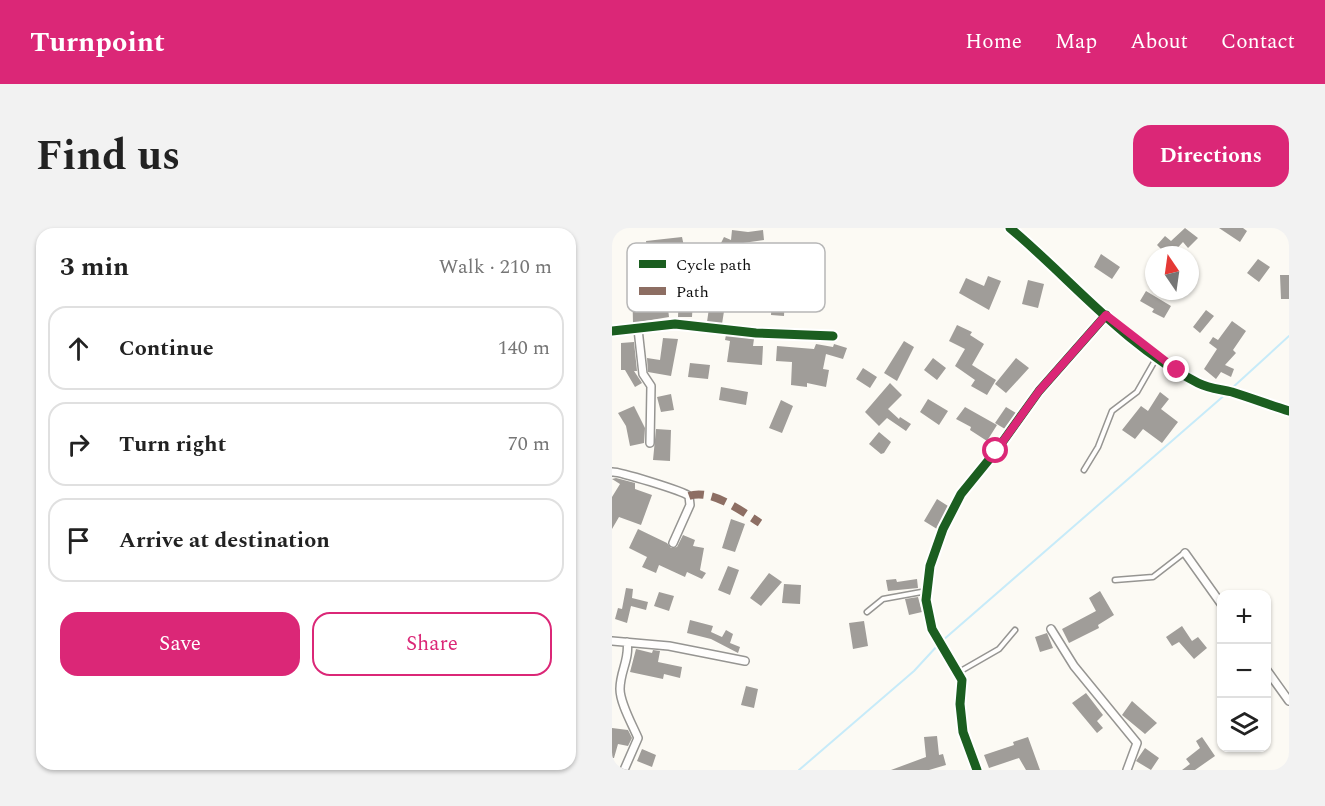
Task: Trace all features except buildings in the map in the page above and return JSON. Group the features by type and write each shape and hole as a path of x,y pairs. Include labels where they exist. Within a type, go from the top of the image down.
{"street":[{"path":"1010,228 1106,315 1157,356 1197,382 1217,391 1229,391 1289,411"},
{"path":"977,770 963,732 960,704 962,680 932,629 926,600 930,566 961,494 996,451 1039,391 1106,315"},
{"path":"612,332 675,324 756,333 833,336"},
{"path":"638,328 643,374 651,386 650,443"},
{"path":"612,472 622,472 656,486 683,491 689,496 690,505 674,543"},
{"path":"1185,553 1217,599"},
{"path":"1051,629 1074,666 1137,743 1127,770"},
{"path":"612,641 669,646 745,661"},
{"path":"624,770 638,738 619,691 629,655 627,642"},
{"path":"1271,676 1289,701"}],"lane":[{"path":"1084,470 1098,447 1112,411 1137,392 1157,356"},
{"path":"1115,580 1153,577 1185,553"},
{"path":"867,612 884,599 927,591"},
{"path":"958,673 999,649 1015,630"}],"waterway":[{"path":"1231,389 1289,336"},
{"path":"942,641 1227,393"},
{"path":"799,770 914,671 938,645"}],"marked path":[{"path":"689,496 698,494 717,498 760,523"}],"cycle path":[{"path":"1010,228 1099,311 1171,368 1202,385 1232,392 1289,411"},
{"path":"977,770 963,732 960,704 962,680 932,629 926,600 930,566 943,529 961,494 996,451 1039,391 1106,315"},
{"path":"612,331 675,324 756,333 833,336"}],"route":[{"path":"996,451 1039,391 1106,315 1177,370"}]}
